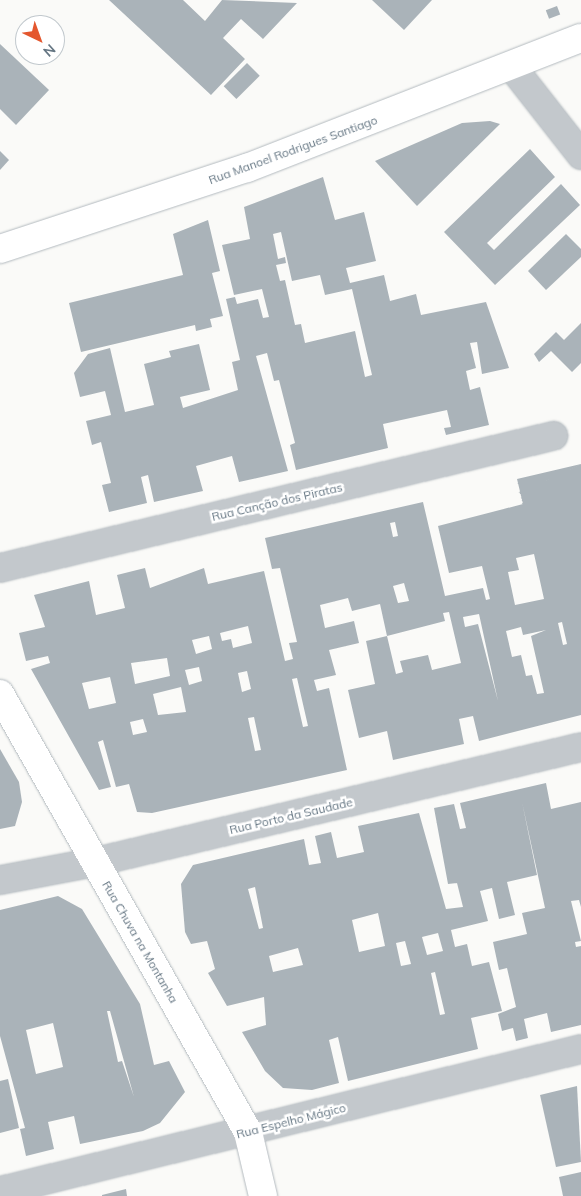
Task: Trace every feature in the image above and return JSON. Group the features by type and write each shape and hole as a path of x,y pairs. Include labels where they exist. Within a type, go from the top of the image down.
{"main road":[{"name":"Rua Manoel Rodrigues Santiago","path":"0,249 247,168 512,67 581,38"},
{"name":"Rua Chuva na Montanha","path":"0,694 248,1132 263,1196"}],"street":[{"path":"512,67 581,155"},
{"name":"Rua Canção dos Piratas","path":"0,568 553,436"},
{"name":"Rua Porto da Saudade","path":"0,880 95,862 581,746"},
{"name":"Rua Espelho Mágico","path":"0,1191 248,1132 581,1049"}],"building":[{"path":"109,0 183,0 205,21 222,0 297,3 263,39 241,19 223,38 245,59 211,95"},
{"path":"372,0 432,0 404,30"},
{"path":"557,6 560,14 549,19 546,10"},
{"path":"0,44 15,58 15,65 22,65 49,90 16,125 0,109"},
{"path":"247,63 260,76 236,99 224,86"},
{"path":"490,121 500,124 417,206 375,161 462,123"},
{"path":"530,149 555,177 487,243 494,250 561,184 580,205 495,285 444,232"},
{"path":"0,151 9,160 0,170"},
{"path":"323,177 335,220 364,212 376,261 346,268 350,283 384,275 390,301 416,294 421,315 486,302 509,368 482,374 477,342 470,343 476,368 466,371 470,390 480,387 489,425 446,435 444,428 451,427 447,410 383,424 388,448 296,470 290,445 295,443 279,380 274,381 267,353 256,356 288,471 239,482 232,456 196,466 203,491 154,502 148,475 141,477 147,503 109,512 102,485 111,483 101,442 92,445 86,421 111,415 105,391 80,397 74,373 88,354 110,348 125,412 154,405 144,364 171,357 169,351 199,344 210,390 180,397 183,408 238,390 232,362 240,360 226,299 235,297 237,304 258,299 263,318 269,317 262,289 234,295 222,245 250,239 244,207","holes":["281,232 292,281 320,275 325,295 352,289 372,375 365,377 355,331 305,343 301,324 295,325 285,280 280,281 276,265 286,263 285,257 278,259 273,234"]},
{"path":"208,220 220,271 212,273 223,316 210,319 212,327 196,331 195,325 81,352 69,303 183,275 173,234"},
{"path":"566,234 581,249 581,257 546,290 528,271"},
{"path":"581,323 581,363 572,372 551,351 539,362 534,354 556,332 564,340"},
{"path":"581,464 581,715 479,741 473,716 459,719 464,744 393,760 387,731 359,738 348,690 375,684 366,641 387,636 380,604 352,611 348,598 320,605 325,628 354,621 359,643 329,650 336,675 314,680 317,691 329,688 347,770 152,813 137,812 129,784 116,787 103,740 98,742 111,787 99,790 31,669 50,663 48,656 26,661 19,633 45,627 34,595 89,581 96,615 125,608 117,575 145,568 150,588 204,568 208,584 264,571 285,661 293,659 289,643 297,642 280,568 272,569 265,538 423,502 445,596 483,588 486,600 490,599 482,566 449,573 438,526 523,504 517,479","holes":["395,522 398,536 393,537 390,523","534,554 544,599 515,605 508,572 519,570 516,558","404,583 409,601 398,603 393,586","449,612 461,663 432,670 428,655 400,661 403,672 396,674 387,636 445,621 443,613","479,614 498,701 478,624 465,627 463,617","562,622 567,644 563,645 558,623","248,626 252,643 233,648 231,639 222,641 220,633","521,627 523,635 546,630 531,636 544,693 537,694 532,675 526,676 521,655 512,657 506,631","209,636 212,649 196,654 192,640","167,658 170,676 135,684 131,663","199,667 202,681 189,685 185,670","247,671 251,689 242,692 238,673","110,677 116,703 89,709 82,683","297,678 308,726 303,727 292,679","181,687 186,712 158,715 153,694","254,717 261,750 255,751 248,718","143,719 147,732 133,735 130,722"]},
{"path":"0,749 19,782 22,802 15,826 0,829"},
{"path":"546,783 551,809 581,802 581,907 579,900 571,901 581,941 575,942 576,947 581,946 581,1025 551,1032 547,1013 524,1019 528,1038 516,1041 513,1028 502,1031 498,1014 516,1007 507,968 499,970 493,942 527,934 522,913 545,908 522,802 537,875 507,882 515,915 499,919 492,888 480,891 488,921 451,930 455,947 467,944 472,966 489,962 502,1011 471,1018 478,1049 348,1081 338,1037 329,1040 339,1083 312,1090 283,1088 265,1071 242,1032 266,1025 264,997 227,1006 208,973 215,969 207,941 191,944 185,932 181,884 193,865 304,839 309,865 321,863 315,836 331,832 337,858 364,852 358,826 419,813 446,909 463,907 457,883 448,884 434,808 454,804 460,829 466,828 460,803","holes":["255,887 263,928 259,929 248,889","378,913 385,946 359,952 352,920","438,933 443,951 427,955 422,937","405,941 411,964 401,966 396,943","298,948 303,965 273,972 269,956","435,972 445,1014 440,1015 431,973"]},
{"path":"58,896 82,909 140,1004 154,1065 169,1061 185,1092 160,1123 143,1131 80,1144 74,1116 48,1122 54,1149 26,1156 20,1129 25,1128 0,1036 0,910","holes":["107,1011 110,1011 134,1097 122,1061 118,1062","53,1023 63,1067 36,1074 26,1030"]},
{"path":"8,1079 19,1128 0,1133 0,1081"},
{"path":"577,1086 581,1162 556,1167 540,1095"},
{"path":"581,1172 581,1196 563,1196 559,1177"},
{"path":"126,1189 127,1196 102,1196 102,1195"}]}
